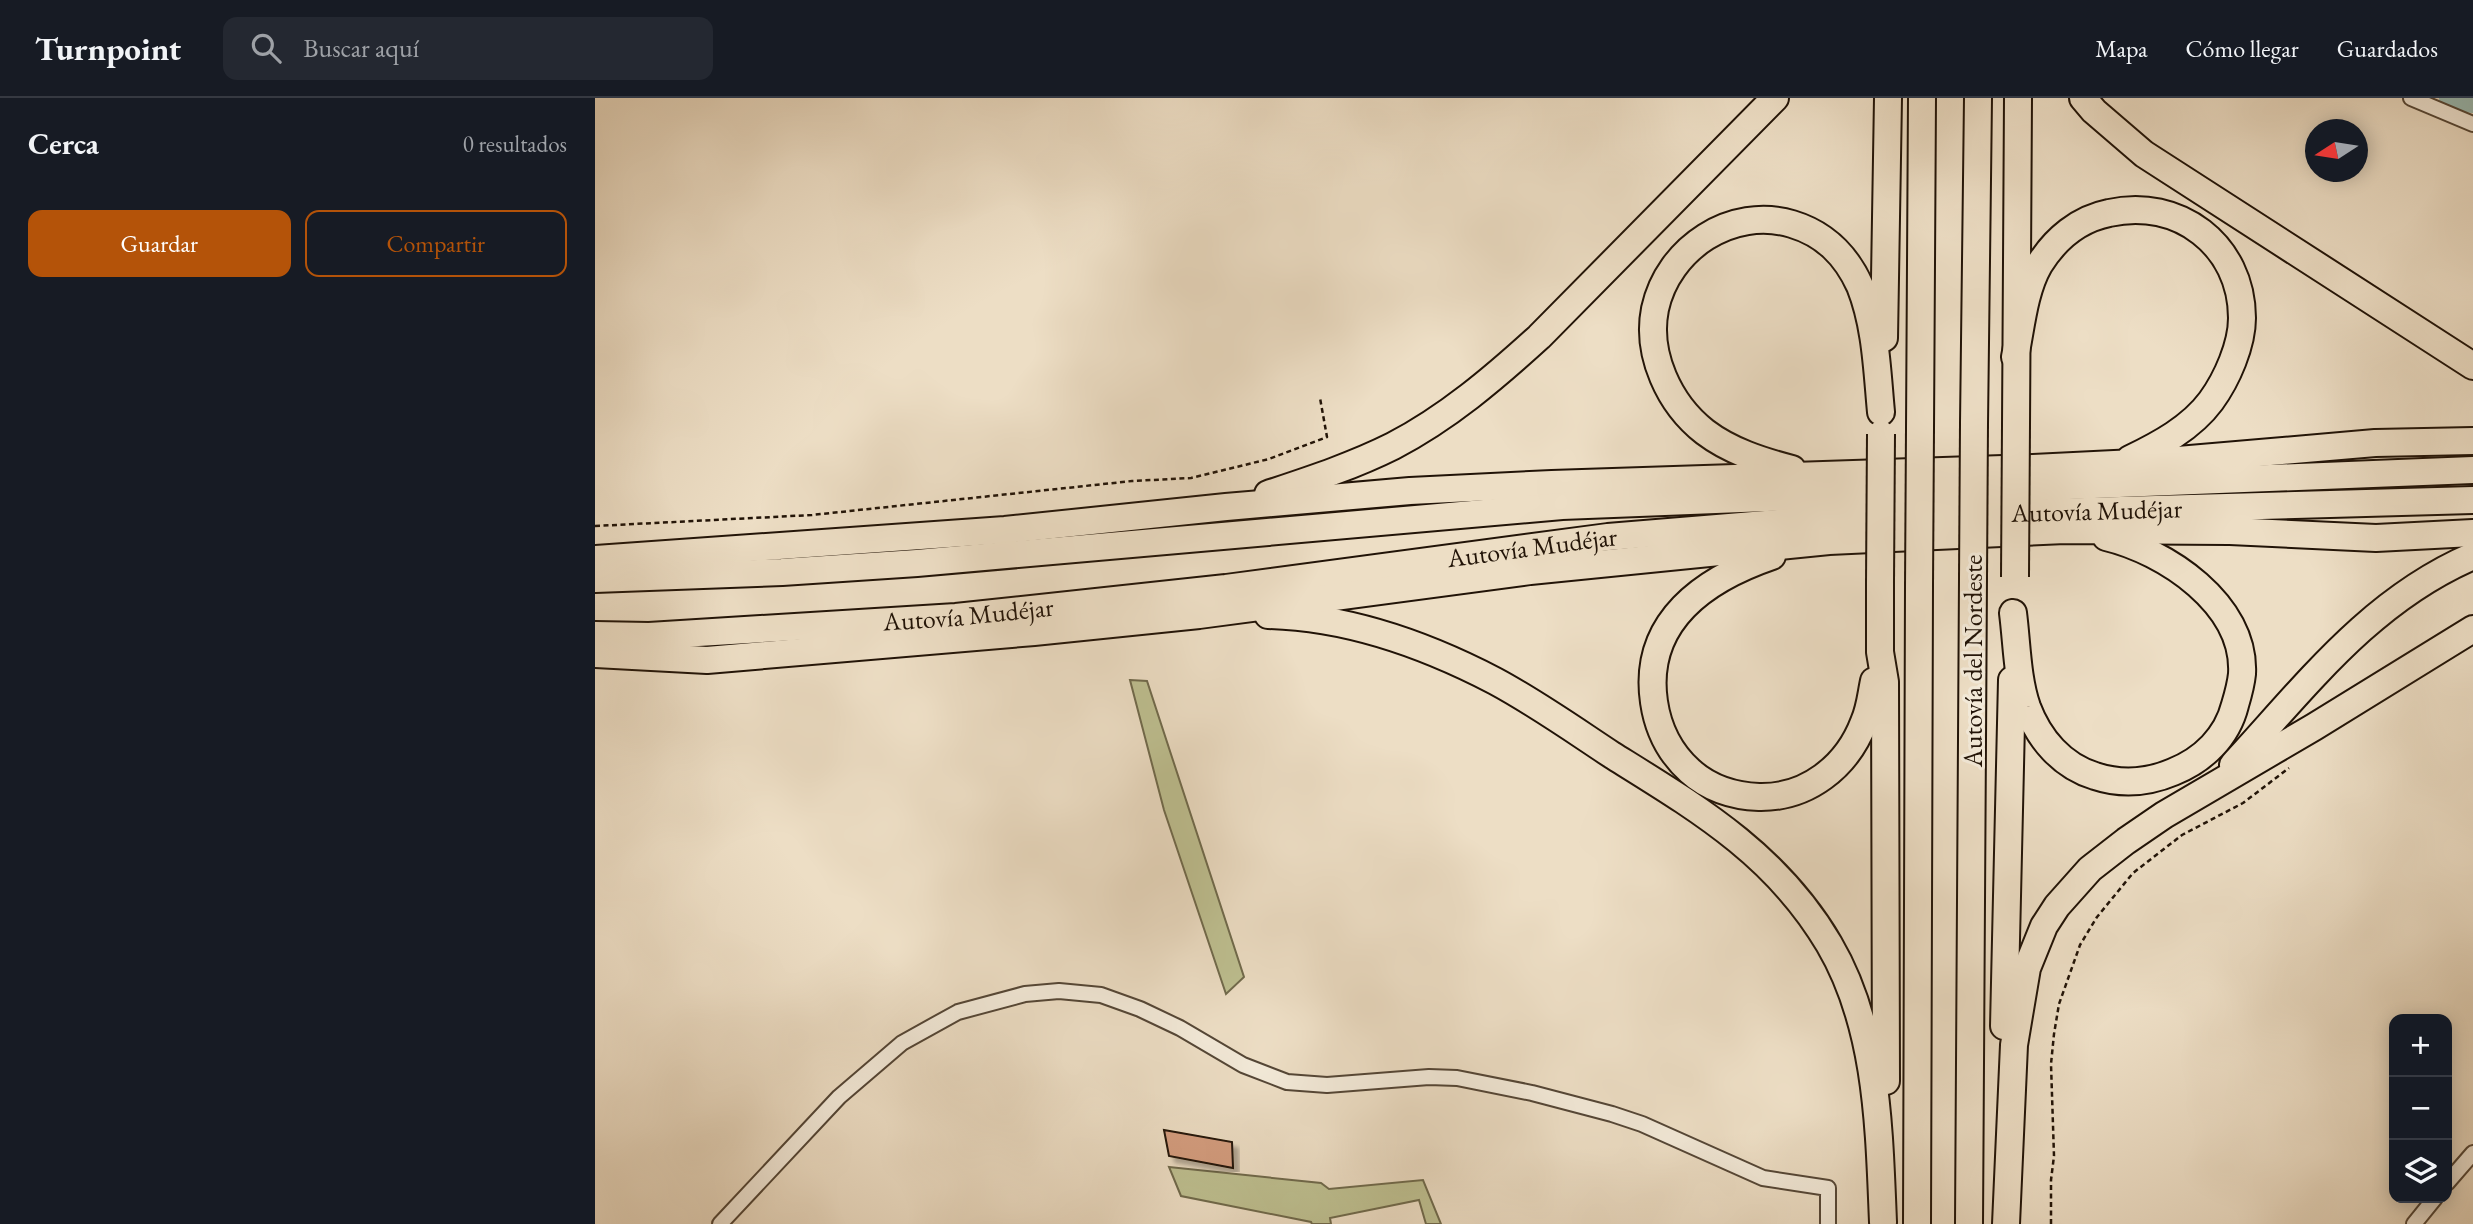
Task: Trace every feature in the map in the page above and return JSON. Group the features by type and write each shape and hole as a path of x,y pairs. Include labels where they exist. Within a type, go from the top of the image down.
{"highway":[{"path":"1226,507 1357,462 1394,445 1464,401 1539,337 1775,98"},
{"path":"1883,1223 1886,1116 1885,682 1880,652 1880,583 1888,98"},
{"name":"Autovía del Nordeste","path":"1917,1224 1922,98"},
{"name":"Autovía del Nordeste","path":"1969,1224 1978,98"},
{"path":"2004,1224 2000,1167 2015,577 2018,98"},
{"path":"2083,98 2144,155 2473,366"},
{"path":"2015,357 2029,293 2038,267 2051,248 2081,223 2100,215 2133,208 2157,211 2190,224 2217,247 2235,279 2242,318 2239,338 2222,383 2210,402 2194,419 2153,448 2118,464"},
{"path":"1818,475 1766,463 1725,445 1703,431 1673,397 1657,360 1655,310 1667,278 1694,244 1723,227 1770,220 1802,227 1830,243 1842,254 1867,306 1873,331 1881,423"},
{"path":"595,559 1005,530 1226,507 1465,488 2118,464 2375,443 2473,441"},
{"name":"Autovía Mudéjar","path":"595,579 782,572 917,563 1562,506 2473,470"},
{"name":"Autovía Mudéjar","path":"595,635 649,636 956,617 1226,588 1608,537 1838,518 2473,500"},
{"path":"2013,613 2021,684 2037,730 2048,747 2089,774 2109,781 2149,781 2186,767 2201,757 2227,728 2242,672 2232,631 2211,596 2172,566 2136,547 2065,530"},
{"path":"595,654 707,660 1034,632 1199,615 1530,571 1829,541 2065,530 2230,531 2376,538 2473,533"},
{"path":"1829,541 1783,552 1727,574 1707,585 1678,612 1661,640 1653,671 1655,708 1667,743 1692,773 1710,785 1728,792 1749,797 1771,797 1807,788 1823,779 1834,768 1864,724 1880,652"},
{"path":"2217,782 2307,682 2357,633 2397,600 2434,576 2473,556"},
{"path":"1199,615 1272,615 1344,624 1388,636 1450,659 1509,690 1707,814 1744,843 1799,899 1829,944 1854,1003 1866,1041 1875,1087 1883,1223"},
{"path":"2004,1224 2014,1045 2027,968 2044,926 2057,906 2090,869 2126,841 2217,782 2314,727 2473,628"}],"street":[{"path":"2411,98 2473,124"},
{"path":"720,1224 839,1097 902,1043 958,1012 1025,994 1059,990 1101,995 1140,1009 1180,1028 1243,1065 1287,1082 1327,1085 1429,1077 1457,1078 1532,1093 1612,1114 1642,1124 1763,1178 1828,1188 1828,1224"},
{"path":"2452,1177 2473,1153"},
{"path":"2414,1224 2431,1203"}],"path":[{"path":"595,526 812,515 1132,481 1191,478 1269,459 1327,438 1320,398"},
{"path":"2051,1224 2054,1156 2051,1064 2054,1034 2059,1004 2080,945 2109,901 2139,868 2182,835 2257,794 2296,762"}],"green space":[{"path":"1130,680 1147,681 1244,977 1226,994 1164,810"},
{"path":"1169,1167 1321,1183 1329,1189 1423,1180 1441,1224 1426,1224 1419,1200 1330,1218 1331,1224 1312,1224 1181,1196"}],"building":[{"path":"1164,1130 1232,1142 1233,1168 1169,1156"}],"waterway":[{"path":"2448,98 2473,104"}]}
